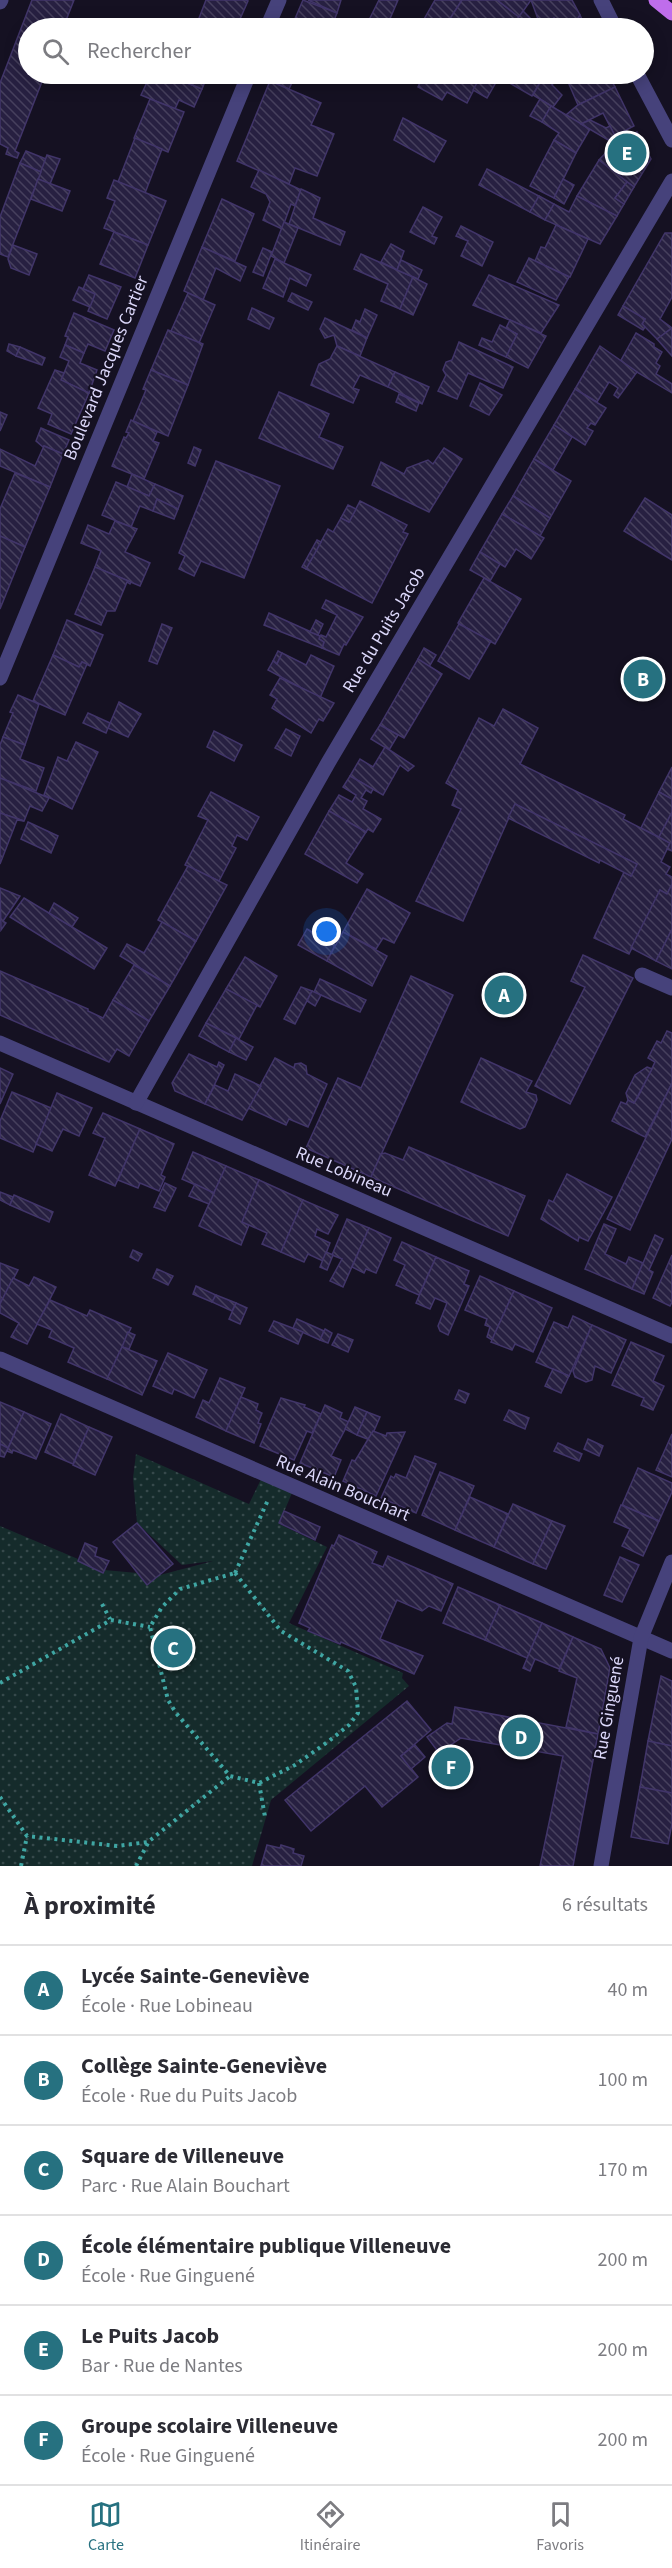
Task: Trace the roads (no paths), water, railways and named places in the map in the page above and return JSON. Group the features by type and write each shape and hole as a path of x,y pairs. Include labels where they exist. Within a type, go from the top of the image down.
{"main road":[{"path":"656,0 672,13"}],"street":[{"path":"271,18 279,0"},
{"path":"601,0 610,18"},
{"name":"Boulevard Jacques Cartier","path":"0,678 245,84"},
{"path":"642,84 672,140"},
{"name":"Rue du Puits Jacob","path":"136,1103 334,753 672,181"},
{"path":"642,975 672,988"},
{"name":"Rue Lobineau","path":"0,1043 672,1336"},
{"name":"Rue Alain Bouchart","path":"0,1359 672,1651"},
{"name":"Rue Ginguené","path":"601,1866 641,1638 672,1563"}],"place":[{"name":"Le Puits Jacob","path":"627,153"},
{"name":"Collège Sainte-Geneviève","path":"643,679"},
{"name":"Lycée Sainte-Geneviève","path":"504,995"},
{"name":"Square de Villeneuve","path":"173,1648"},
{"name":"École élémentaire publique Villeneuve","path":"521,1737"},
{"name":"Groupe scolaire Villeneuve","path":"451,1767"}]}
